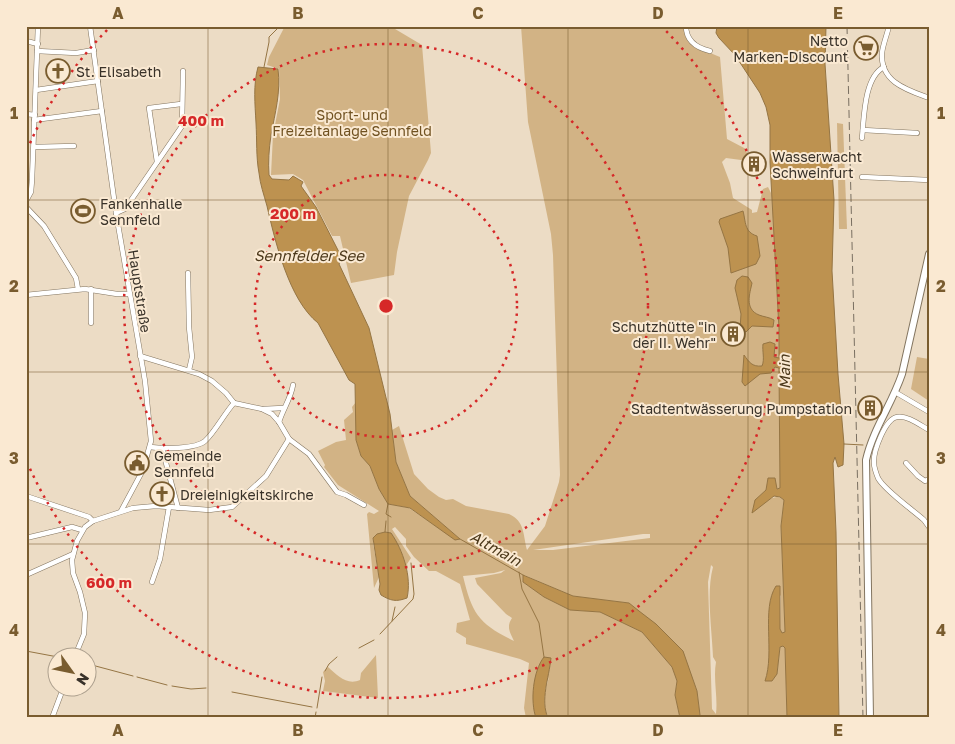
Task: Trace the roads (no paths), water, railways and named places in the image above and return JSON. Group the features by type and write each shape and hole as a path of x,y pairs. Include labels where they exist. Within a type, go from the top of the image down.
{"main road":[{"path":"870,718 866,460 871,440 895,392 906,357 929,254"}],"street":[{"path":"26,201 34,147 38,26"},
{"name":"Hauptstraße","path":"90,26 116,213 149,413 150,447 143,470 121,511"},
{"path":"686,26 690,42 710,52"},
{"path":"889,26 882,52 884,67 890,79 900,87 929,98"},
{"path":"26,41 38,44"},
{"path":"38,50 76,53 94,50"},
{"path":"862,138 863,111 872,80 875,74 884,67"},
{"path":"116,213 125,209 182,126 183,71"},
{"path":"36,90 98,81"},
{"path":"157,162 149,108 181,104"},
{"path":"26,114 34,118 102,111"},
{"path":"862,130 917,133"},
{"path":"34,147 74,146"},
{"path":"862,177 929,180"},
{"path":"26,206 44,226 76,278 78,289"},
{"path":"188,273 189,327 192,357 190,370"},
{"path":"26,295 78,289 129,294"},
{"path":"91,289 91,323"},
{"path":"140,356 190,370 212,381 226,392 234,403 262,409 284,408"},
{"path":"279,422 293,385"},
{"path":"895,392 929,412"},
{"path":"150,447 194,446 204,442 234,403"},
{"path":"262,409 276,417 289,439 309,454 337,492 364,505"},
{"path":"929,430 904,417 896,417 887,426 876,452 875,469 882,484 924,520 929,527"},
{"path":"79,646 84,634 85,613 73,573 73,554 82,530 93,521 133,508 156,506 209,510 232,507 266,476 289,439"},
{"path":"162,448 178,508"},
{"path":"906,462 918,476 925,480 929,479"},
{"path":"26,496 89,517 93,521"},
{"path":"152,582 160,559 169,507"},
{"path":"26,538 72,527 82,530"},
{"path":"26,575 73,554"},
{"path":"52,718 60,696"}],"water":[{"name":"Main","path":"717,26 826,26 825,64 834,200 832,271 844,444 843,465 838,467 835,457 833,463 839,718 787,718 785,648 783,646 780,647 777,674 772,681 765,681 769,657 769,606 776,586 780,586 780,629 782,633 785,632 781,526 784,500 774,496 752,513 755,500 766,490 768,478 775,478 777,489 780,488 779,368 775,367 771,373 760,374 745,386 742,382 744,355 753,365 762,366 763,344 770,342 775,344 774,357 779,358 770,125 766,107 760,93 735,55 719,38 716,33"},
{"name":"Sennfelder See","path":"258,67 278,69 279,78 276,111 271,135 269,175 272,179 289,180 293,176 303,182 301,186 316,207 342,258 339,264 369,328 390,414 396,462 410,496 460,539 455,540 410,508 388,504 379,489 370,466 361,456 356,440 355,384 349,380 318,323 299,300 291,285 274,236 257,161 255,81"},
{"path":"743,211 748,229 757,236 760,256 756,264 731,273 728,248 719,222 720,219"},
{"path":"742,276 748,277 752,283 749,296 751,309 759,315 774,320 773,327 752,326 746,332 740,329 741,314 735,288 737,280"},
{"path":"391,533 403,556 408,581 407,598 388,599 381,595 379,590 380,584 373,538 377,534"},
{"name":"Altmain","path":"523,575 573,596 629,603 656,624 683,651 697,691 702,718 680,718 675,695 677,681 672,667 642,632 600,612 570,610 544,597 523,582"},
{"path":"544,657 551,658 545,696 548,718 536,718 533,703 535,678"}],"waterway":[{"name":"Sennfelder See","path":"264,67 269,37 280,26"},
{"path":"844,444 863,445"},
{"path":"388,504 386,514 391,517"},
{"path":"385,532 386,521"},
{"name":"Altmain","path":"460,539 523,575"},
{"path":"380,634 413,599 411,563"},
{"path":"519,572 522,589 539,623 544,657"},
{"path":"392,621 395,607"},
{"path":"359,648 374,640"},
{"path":"26,651 48,655"},
{"path":"325,671 329,664 337,657"},
{"path":"98,667 133,676"},
{"path":"137,677 167,685"},
{"path":"317,708 322,677"},
{"path":"172,686 191,689 206,688"},
{"path":"232,692 312,707"},
{"path":"315,718 316,712"}],"railway":[{"path":"847,26 863,718"}],"place":[{"name":"Netto Marken-Discount","path":"866,48"},
{"name":"St. Elisabeth","path":"58,71"},
{"name":"Wasserwacht Schweinfurt","path":"754,164"},
{"name":"Fankenhalle Sennfeld","path":"83,211"},
{"name":"Schutzhütte \"in der II. Wehr\"","path":"733,334"},
{"name":"Stadtentwässerung Pumpstation","path":"870,408"},
{"name":"Gemeinde Sennfeld","path":"137,463"},
{"name":"Dreieinigkeitskirche","path":"162,494"}],"park label":[{"name":"Sport- und Freizeitanlage Sennfeld","path":"352,122"}]}
